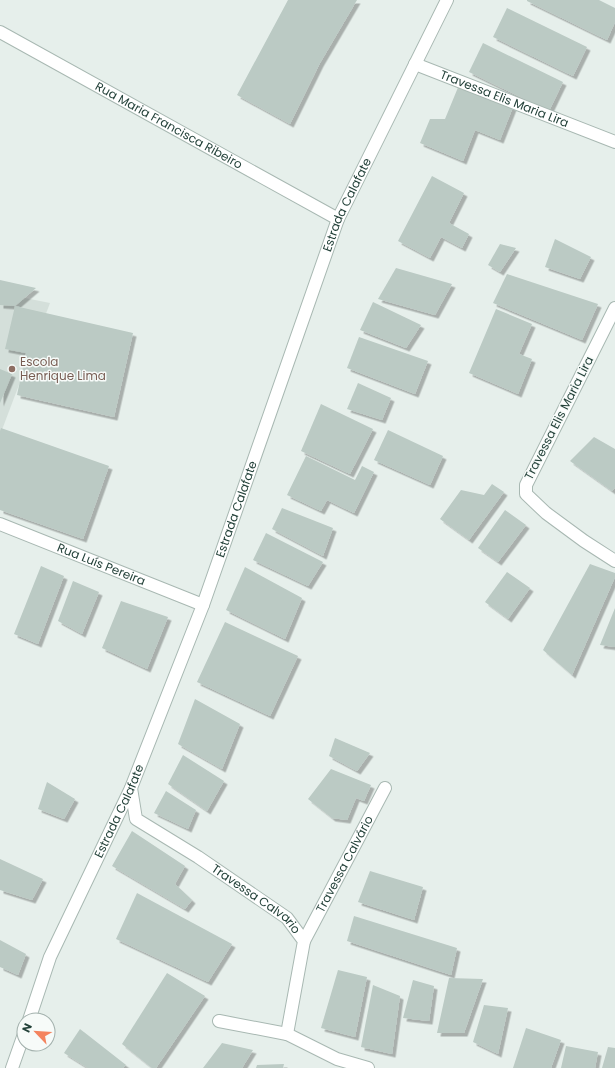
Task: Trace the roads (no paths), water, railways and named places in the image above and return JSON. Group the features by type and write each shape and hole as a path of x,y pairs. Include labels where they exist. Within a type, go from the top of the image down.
{"street":[{"name":"Estrada Calafate","path":"32,1012 50,957 131,788 203,605 338,219 447,0"},
{"name":"Rua Maria Francisca Ribeiro","path":"0,32 338,219"},
{"name":"Travessa Elis Maria Lira","path":"415,64 615,142"},
{"name":"Travessa Elis Maria Lira","path":"615,308 526,485 526,494 546,513 584,541 615,561"},
{"name":"Rua Luís Pereira","path":"0,524 203,605"},
{"name":"Travessa Calvario","path":"131,788 136,819 198,857 286,918 304,941 287,1034"},
{"name":"Travessa Calvário","path":"304,941 385,788"},
{"path":"219,1021 287,1034 337,1059 368,1068"},
{"path":"12,1068 18,1052"}],"place":[{"name":"Escola Henrique Lima","path":"12,369"}]}
